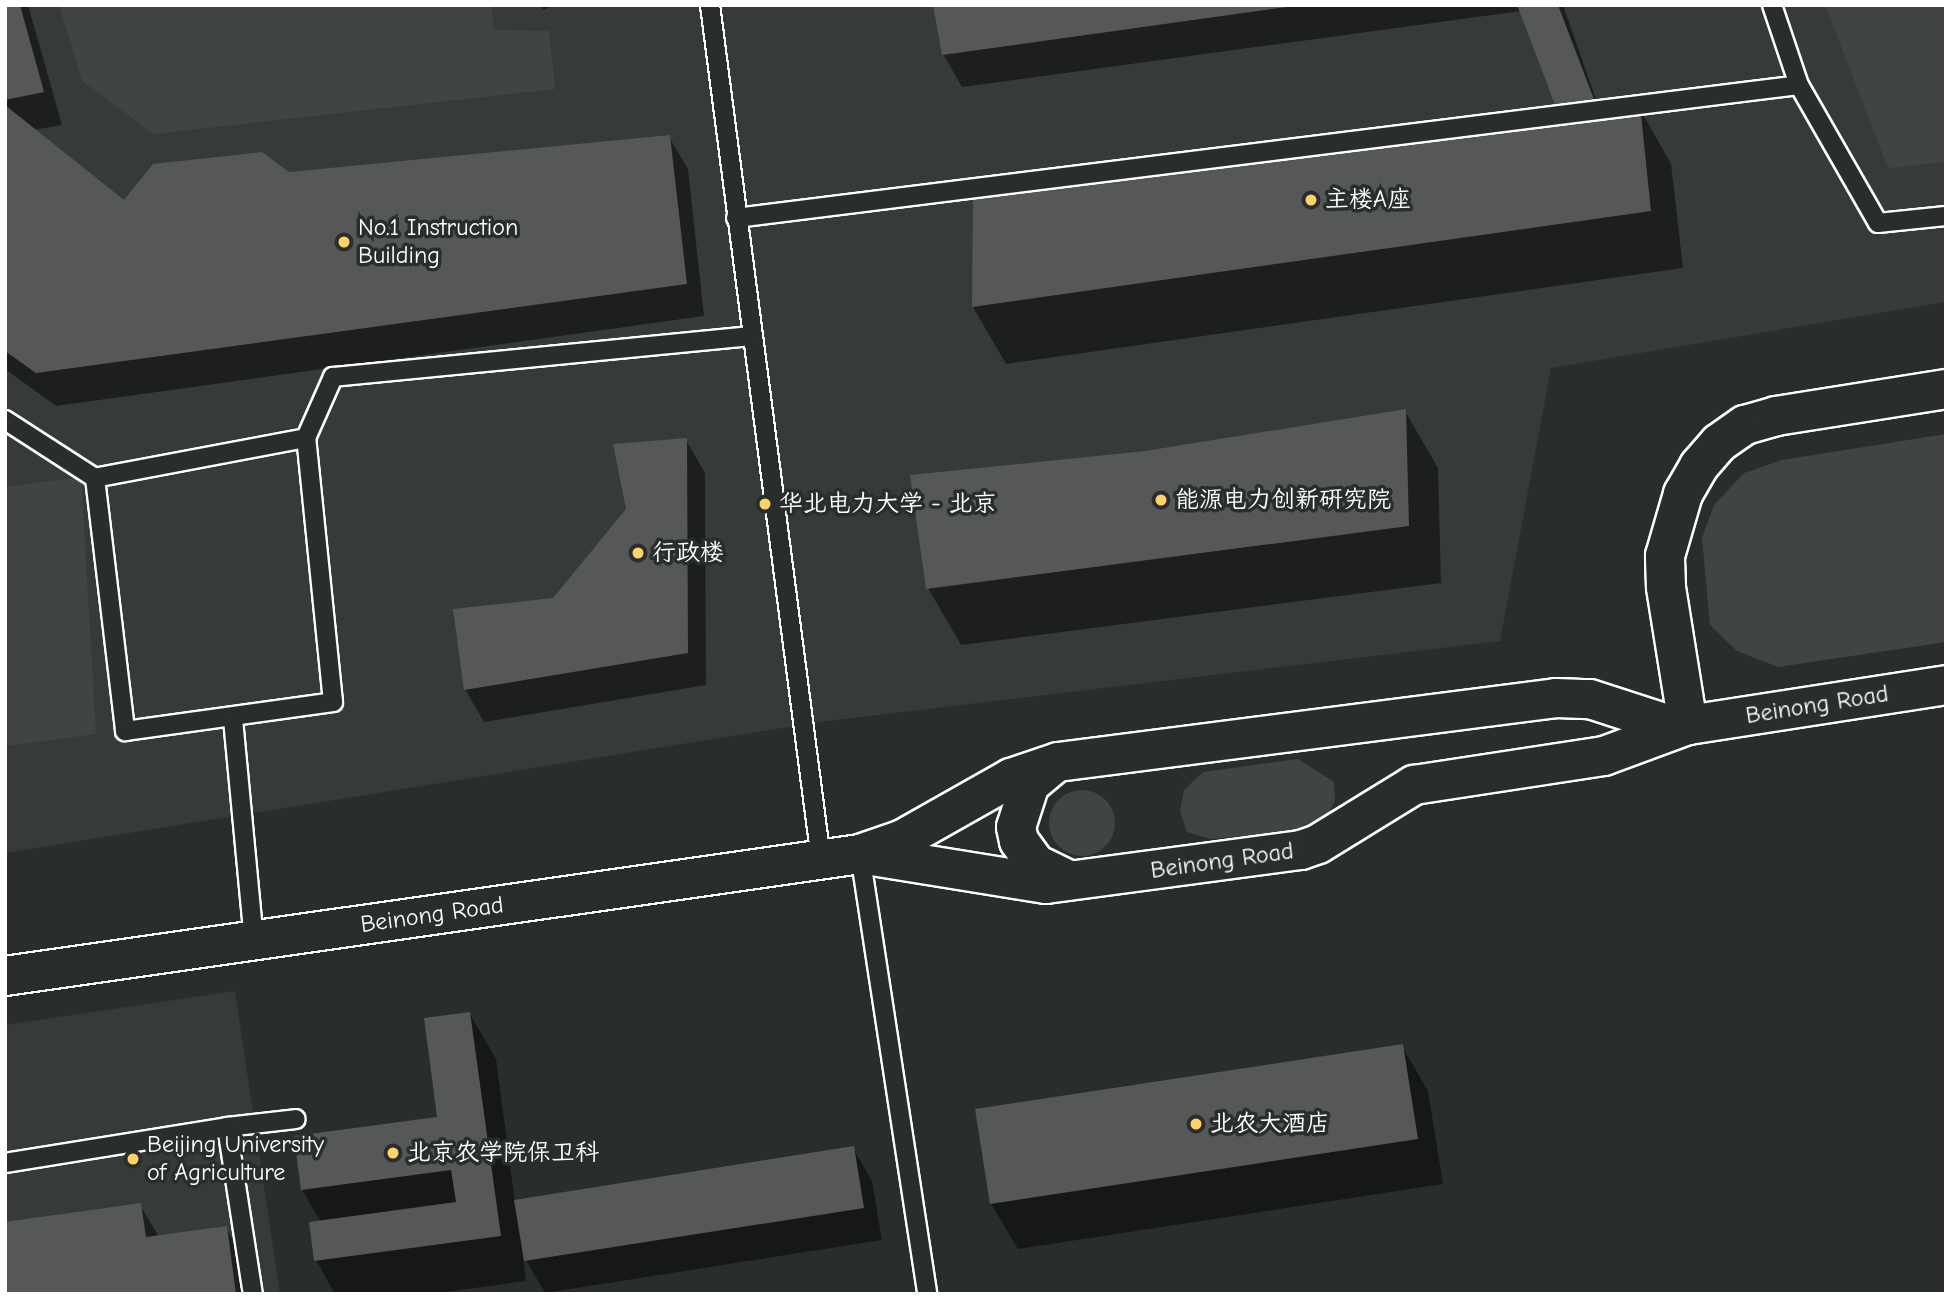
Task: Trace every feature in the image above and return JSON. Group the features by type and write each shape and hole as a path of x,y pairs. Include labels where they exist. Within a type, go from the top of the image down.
{"street":[{"path":"1688,725 1665,587 1665,556 1683,494 1699,466 1719,443 1745,425 1776,416 1946,390"},
{"name":"Beinong Road","path":"860,854 1028,882 1079,882 1301,850 1414,785 1604,756 1688,725 1946,685"},
{"name":"Beinong Road","path":"5,976 860,854 903,839 1011,778 1058,762 1556,698 1590,699 1664,723 1688,725"},
{"path":"1058,762 1030,784 1016,827 1026,853 1036,864 1062,880 1079,882"}],"lane":[{"path":"710,5 750,336 821,860"},
{"path":"1772,5 1799,85 1878,223 1946,216"},
{"path":"736,218 1799,85"},
{"path":"95,478 125,731 233,719 332,702 306,438 333,377 750,336"},
{"path":"5,420 95,478 306,438"},
{"path":"233,719 254,940"},
{"path":"860,854 927,1294"},
{"path":"5,1163 296,1119"},
{"path":"227,1128 253,1294"}],"shaded area":[{"name":"华北电力大学 - 北京","path":"5,5 1946,5 1946,302 1551,368 1500,641 819,722 5,853"},
{"path":"59,5 491,5 494,30 549,31 555,89 154,134 82,81"},
{"path":"1825,5 1946,5 1946,162 1888,168"},
{"path":"1946,434 1946,642 1778,667 1737,651 1710,625 1702,538 1714,505 1744,473 1782,460"},
{"path":"81,477 96,734 5,746 5,487"},
{"path":"1298,759 1334,782 1335,801 1326,818 1306,831 1211,839 1187,832 1180,811 1184,790 1203,772"},
{"path":"1082,790 1095,793 1105,800 1112,810 1115,823 1112,836 1105,846 1095,853 1082,856 1069,853 1059,846 1052,836 1049,823 1052,810 1059,800 1069,793"},
{"name":"Beijing University of Agriculture","path":"235,991 280,1294 5,1294 5,1025"}],"building":[{"path":"5,5 20,5 44,92 5,100"},
{"path":"933,5 1287,5 1287,7 942,55"},
{"name":"主楼A座","path":"1517,5 1558,5 1598,110 1640,105 1651,211 972,307 973,189 1559,115"},
{"name":"No.1 Instruction Building","path":"5,105 124,200 153,164 262,152 289,172 670,135 687,284 36,373 5,351"},
{"name":"能源电力创新研究院","path":"1406,409 1409,526 926,589 910,475 1145,451"},
{"name":"行政楼","path":"687,438 688,653 464,690 453,609 553,598 626,509 613,444"},
{"name":"北京农学院保卫科","path":"470,1012 501,1236 314,1261 309,1222 456,1202 451,1170 301,1190 294,1136 437,1117 424,1018"},
{"name":"北农大酒店","path":"1403,1044 1418,1139 990,1204 975,1109"},
{"path":"854,1146 864,1208 524,1261 514,1200"},
{"path":"141,1203 146,1237 227,1226 236,1294 5,1294 5,1222"}],"place":[{"name":"主楼A座","path":"1311,200"},
{"name":"No.1 Instruction Building","path":"344,242"},
{"name":"能源电力创新研究院","path":"1161,500"},
{"name":"华北电力大学 - 北京","path":"765,504"},
{"name":"行政楼","path":"638,553"},
{"name":"北农大酒店","path":"1196,1124"},
{"name":"北京农学院保卫科","path":"393,1153"},
{"name":"Beijing University of Agriculture","path":"133,1159"}]}
